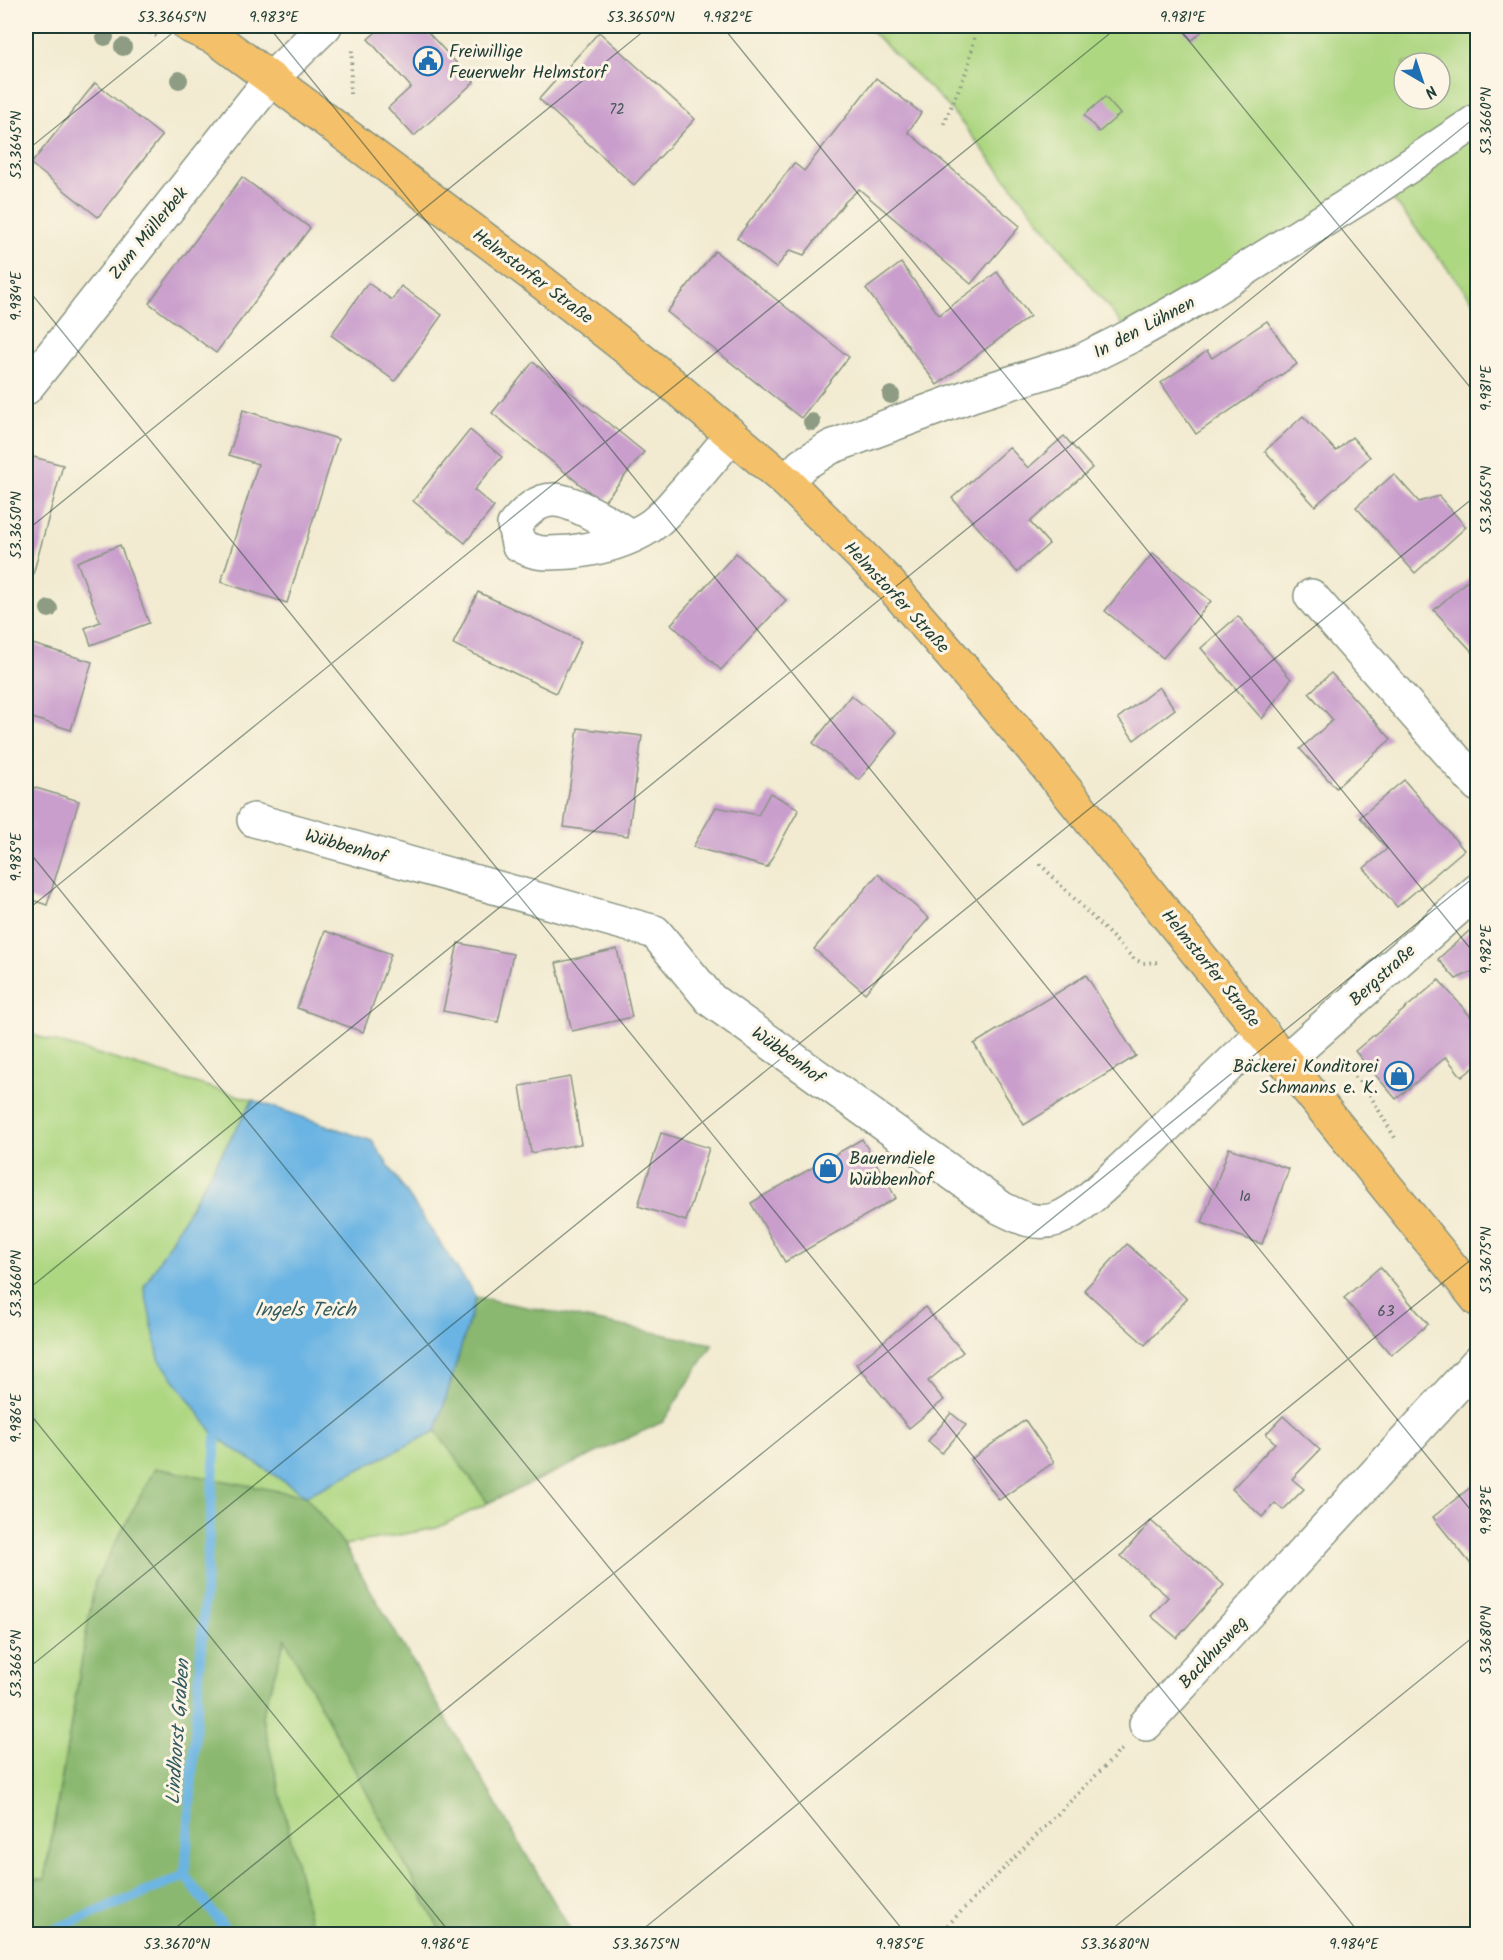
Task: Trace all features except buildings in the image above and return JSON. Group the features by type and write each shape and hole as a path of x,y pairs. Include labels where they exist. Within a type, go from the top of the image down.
{"main road":[{"name":"Helmstorfer Straße","path":"174,32 217,39 538,279 667,380 787,482 888,582 1031,747 1478,1300"}],"street":[{"name":"Zum Müllerbek","path":"26,388 271,79 325,26"},
{"name":"In den Lühnen","path":"787,482 802,465 831,447 972,395 1081,361 1131,336 1207,293 1382,184 1478,120"},
{"path":"629,536 650,527 671,508 732,435"},
{"path":"1311,596 1478,785"},
{"name":"Wübbenhof","path":"254,820 655,932 711,1000 1001,1208 1023,1220 1036,1222 1057,1219 1109,1182 1263,1033"},
{"name":"Bergstraße","path":"1285,1061 1478,890"},
{"name":"Backhusweg","path":"1146,1724 1478,1362"}],"path":[{"path":"134,26 174,32"},
{"path":"944,124 968,67 977,26"},
{"path":"1040,864 1134,959 1143,963 1162,962"},
{"path":"1315,1035 1367,1090 1395,1139"},
{"path":"939,1935 1146,1724"}],"green space":[{"path":"866,26 1477,26 1477,306 1381,184 1131,336 949,107"},
{"path":"26,1033 253,1100 144,1287 306,1496 436,1431 488,1503 437,1528 344,1545 305,1496 95,1582 44,1880 26,1879"},
{"path":"476,1297 713,1344 663,1422 488,1503 436,1431"},
{"path":"155,1468 306,1496 344,1545 573,1934 442,1934 285,1639 262,1716 313,1934 26,1934 26,1879 45,1879 95,1582"},
{"path":"285,1639 442,1934 313,1934 262,1716"}],"water":[{"name":"Ingels Teich","path":"253,1100 372,1141 476,1297 436,1431 306,1496 216,1437 159,1359 144,1287"}],"waterway":[{"name":"Lindhorst Graben","path":"43,1934 185,1876 216,1437"},
{"path":"185,1876 229,1934"}],"place":[{"name":"Freiwillige Feuerwehr Helmstorf","path":"428,61"},
{"name":"Bäckerei Konditorei Schmanns e. K.","path":"1399,1076"},
{"name":"Bauerndiele Wübbenhof","path":"828,1168"}]}
